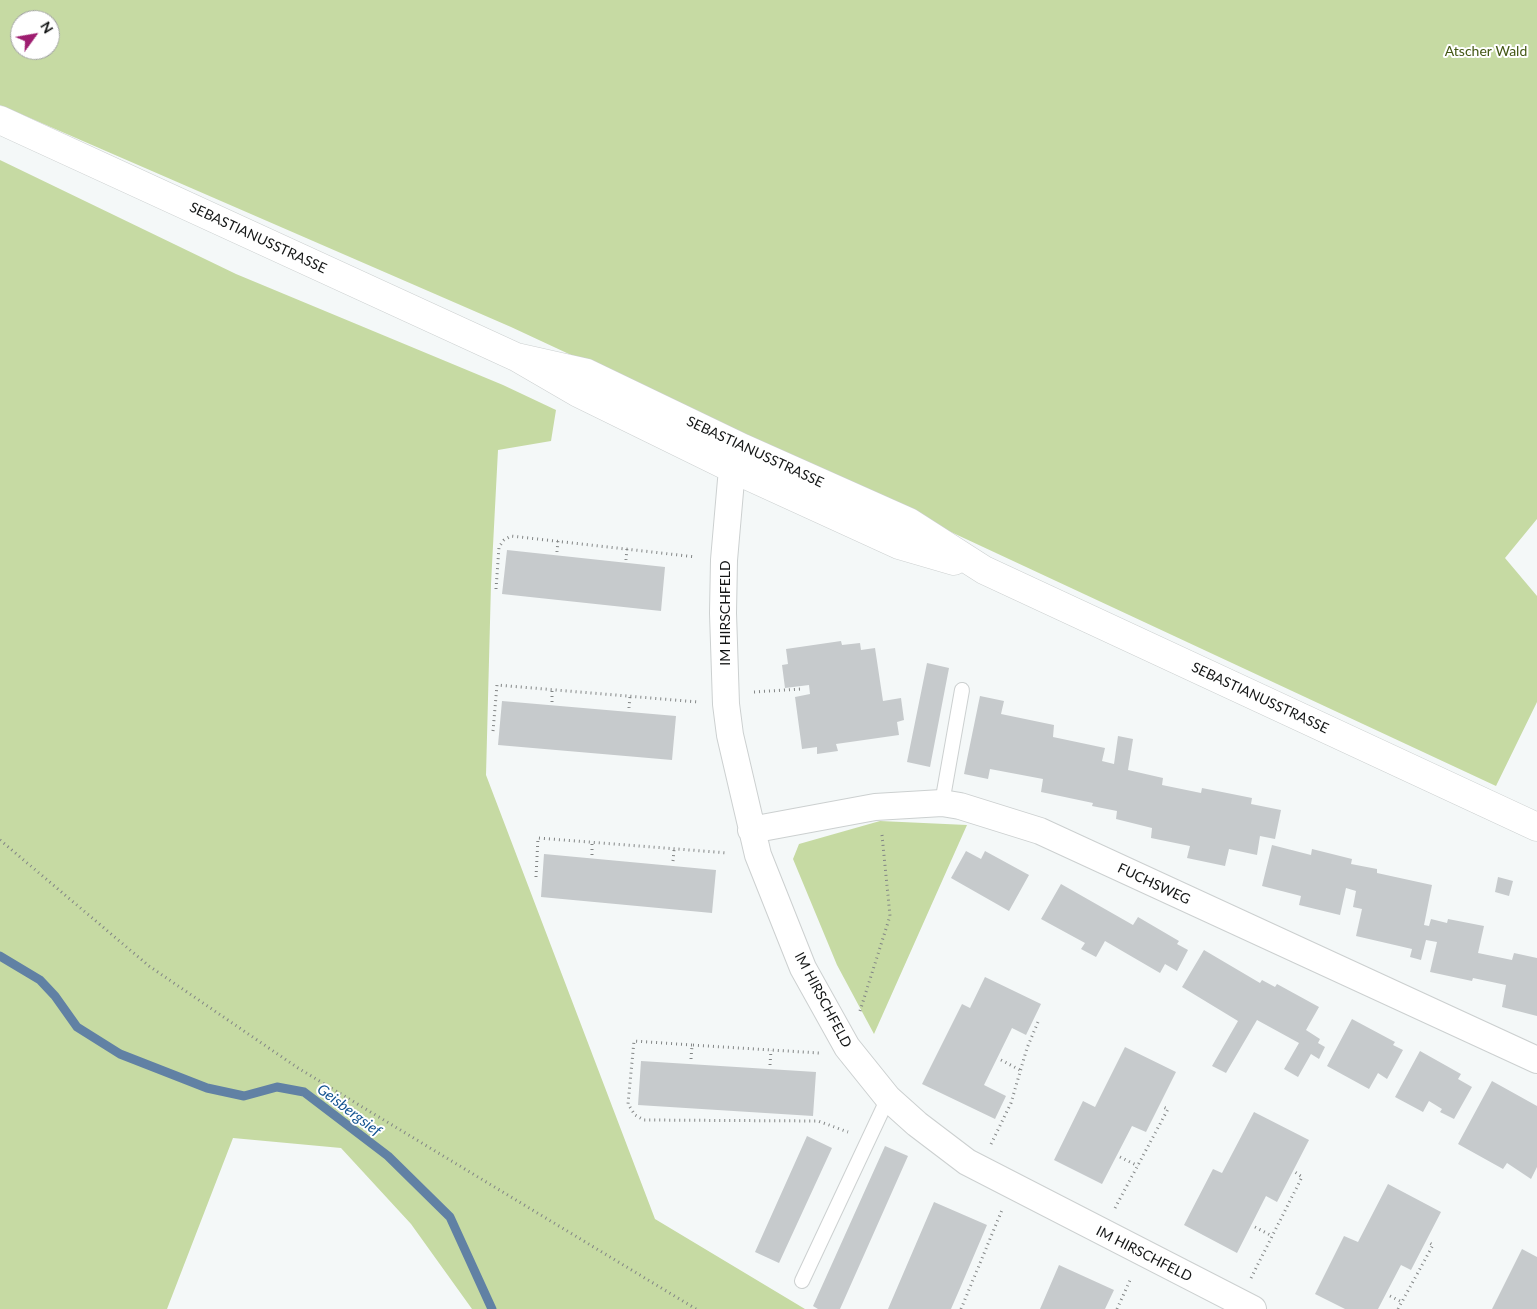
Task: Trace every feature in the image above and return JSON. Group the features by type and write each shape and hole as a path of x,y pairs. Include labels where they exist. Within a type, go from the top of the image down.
{"main road":[{"name":"SEBASTIANUSSTRASSE","path":"0,120 516,357 587,374 739,459 909,522 984,570 1537,827"}],"street":[{"name":"IM HIRSCHFELD","path":"739,459 731,480 724,560 723,613 726,699 736,766 755,843 803,968 848,1047 888,1098 942,1144 980,1169 1246,1305"},
{"name":"FUCHSWEG","path":"755,843 875,807 942,803 960,806 1040,831 1537,1060"}],"lane":[{"path":"942,803 962,690"},
{"path":"802,1281 888,1098"}],"path":[{"path":"496,589 499,547 504,540 511,536 724,560"},
{"path":"557,552 558,540"},
{"path":"626,560 627,548"},
{"path":"493,731 498,685 630,696 726,699 801,689"},
{"path":"552,690 552,702"},
{"path":"629,708 630,696"},
{"path":"868,1140 818,1121 644,1120 635,1115 628,1104 634,1041 837,1055 848,1047 890,916 880,820 875,807"},
{"path":"536,876 538,838 674,850 755,843"},
{"path":"0,840 149,966 298,1068 696,1309"},
{"path":"592,843 592,855"},
{"path":"673,862 674,850"},
{"path":"980,1169 1011,1103 1026,1048 1038,1022"},
{"path":"691,1059 692,1045"},
{"path":"770,1065 771,1050"},
{"path":"1001,1060 1020,1070"},
{"path":"1102,1233 1168,1109 1163,1107"},
{"path":"1120,1157 1138,1166"},
{"path":"1246,1305 1272,1236 1302,1176 1295,1172"},
{"path":"960,1309 1012,1186"},
{"path":"1254,1227 1272,1236"},
{"path":"1398,1309 1433,1245 1428,1242"},
{"path":"1117,1309 1143,1253"},
{"path":"975,1258 981,1261"},
{"path":"1390,1296 1402,1302"}],"green space":[{"name":"Atscher Wald","path":"0,0 1537,0 1537,519 1505,558 1537,596 1537,702 1496,786 511,327 0,105"},
{"path":"0,160 236,274 503,385 556,410 551,441 498,450 491,584 486,775 655,1219 805,1309 472,1309 411,1224 341,1148 233,1138 167,1309 0,1309"},
{"path":"880,821 967,825 874,1034 837,965 793,859 799,844"}],"building":[{"path":"507,550 665,567 661,611 502,594"},
{"path":"841,641 842,645 860,643 861,650 875,648 883,701 901,698 904,720 897,722 899,735 836,744 838,751 817,754 817,747 802,749 795,697 810,694 809,685 785,688 782,665 788,664 786,649"},
{"path":"927,663 949,668 930,767 907,762"},
{"path":"980,696 1004,701 1001,714 1054,725 1053,737 1105,748 1102,761 1114,764 1118,736 1133,739 1128,770 1163,778 1162,785 1201,793 1202,788 1252,798 1251,804 1281,810 1275,839 1260,836 1257,855 1229,849 1225,866 1187,858 1190,846 1151,838 1152,828 1116,819 1117,811 1092,806 1093,803 1041,792 1043,779 990,769 988,779 964,774"},
{"path":"502,701 676,716 672,760 498,745"},
{"path":"1272,845 1311,855 1312,849 1352,859 1351,864 1377,869 1377,873 1432,885 1424,925 1429,926 1431,919 1447,923 1448,919 1484,926 1478,953 1512,960 1514,953 1537,958 1537,1016 1502,1007 1506,985 1473,978 1472,981 1430,972 1437,942 1426,940 1421,960 1410,957 1412,949 1356,936 1362,909 1353,907 1356,891 1346,888 1340,915 1299,905 1301,896 1262,886"},
{"path":"966,851 981,859 985,851 1029,875 1009,911 951,878"},
{"path":"544,854 716,870 712,913 541,897"},
{"path":"1498,877 1513,881 1509,896 1495,892"},
{"path":"1061,884 1133,925 1138,917 1179,941 1177,944 1188,950 1177,971 1165,964 1160,973 1105,941 1096,957 1081,949 1085,943 1041,919"},
{"path":"1204,950 1260,983 1262,980 1275,987 1277,984 1319,1007 1306,1030 1320,1039 1318,1043 1325,1047 1319,1059 1311,1054 1298,1077 1284,1069 1299,1043 1257,1020 1226,1073 1212,1066 1238,1021 1182,987"},
{"path":"985,977 1041,1004 1026,1035 1012,1028 984,1085 1006,1096 995,1119 922,1084 962,1004 970,1008"},
{"path":"1352,1019 1395,1042 1393,1045 1403,1050 1387,1079 1378,1073 1369,1089 1327,1066"},
{"path":"1125,1047 1176,1072 1146,1132 1132,1126 1102,1184 1054,1160 1083,1101 1095,1107"},
{"path":"1420,1051 1461,1074 1458,1079 1472,1087 1454,1119 1440,1112 1442,1109 1429,1101 1423,1112 1395,1097"},
{"path":"641,1061 816,1072 813,1116 638,1105"},
{"path":"1492,1081 1537,1106 1537,1167 1531,1179 1507,1163 1503,1169 1458,1144"},
{"path":"1254,1112 1309,1140 1277,1202 1266,1196 1237,1253 1184,1225 1213,1169 1222,1173"},
{"path":"807,1136 832,1148 779,1263 755,1252"},
{"path":"885,1146 908,1156 840,1309 818,1309 813,1306"},
{"path":"1388,1184 1441,1212 1411,1270 1401,1265 1378,1309 1345,1309 1315,1294 1344,1236 1358,1242"},
{"path":"934,1202 987,1225 961,1286 951,1309 888,1309"},
{"path":"1522,1249 1537,1257 1537,1309 1492,1309"},
{"path":"1059,1265 1114,1290 1105,1309 1040,1309"}],"waterway":[{"name":"Geisbergsief","path":"0,956 40,980 55,996 77,1027 120,1054 207,1088 244,1096 277,1087 304,1092 388,1156 450,1217 492,1309"}]}
